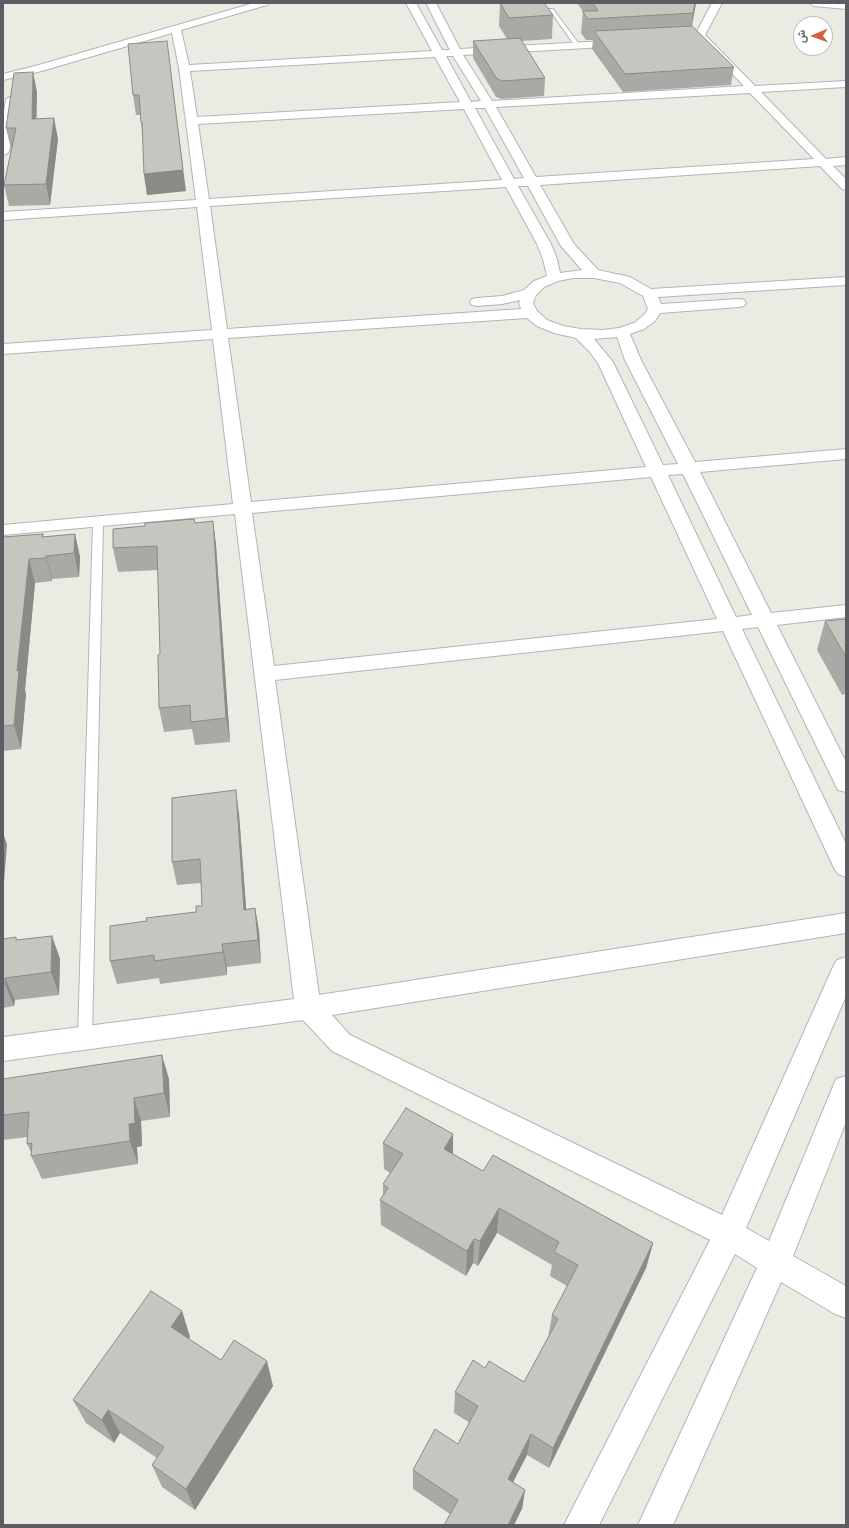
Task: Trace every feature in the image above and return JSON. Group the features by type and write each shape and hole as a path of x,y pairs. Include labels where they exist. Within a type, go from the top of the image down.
{"street":[{"path":"3,77 16,71 241,3"},
{"path":"3,71 44,68 264,3"},
{"path":"411,3 544,244 550,259 554,278"},
{"path":"431,3 456,52 489,105 568,246 594,274"},
{"path":"717,3 700,35 846,186"},
{"path":"814,3 846,6"},
{"path":"176,28 192,122 220,328 308,1008 341,1043 730,1234 846,1304"},
{"path":"688,39 704,38"},
{"path":"184,68 633,42"},
{"path":"3,151 16,71"},
{"path":"192,122 846,84"},
{"path":"3,216 846,161"},
{"path":"463,303 502,300 528,293 539,284 554,278 573,274 594,274 626,280 638,286 648,293 654,301 655,309 650,318 639,326 622,332 603,335 581,334 554,328 542,323 530,313 526,303 528,293"},
{"path":"648,293 846,281"},
{"path":"655,309 750,302"},
{"path":"3,349 220,328 392,308"},
{"path":"3,338 530,313"},
{"path":"622,332 633,360 689,468 846,784"},
{"path":"581,334 605,362 846,868"},
{"path":"3,530 846,454"},
{"path":"264,674 846,611"},
{"path":"3,1048 308,1008 846,924"},
{"path":"581,1525 730,1234 846,967"},
{"path":"655,1525 775,1262 846,1088"}],"lane":[{"path":"552,10 577,45"},
{"path":"85,1038 98,522"}],"building":[{"path":"500,3 544,3 553,15 509,18"},
{"path":"593,3 695,3 693,13 588,19 582,11 598,11"},
{"path":"692,26 734,67 625,74 594,31"},
{"path":"520,38 545,78 503,81 497,79 473,41"},
{"path":"167,41 183,170 144,174 142,122 139,95 133,95 128,44"},
{"path":"33,72 32,119 54,118 46,184 4,185 16,128 6,128 14,73"},
{"path":"194,519 195,523 213,521 226,718 191,722 190,705 159,708 158,655 160,654 157,546 113,548 113,529 145,526 145,523"},
{"path":"43,534 42,537 75,534 74,553 46,556 46,558 29,559 17,671 19,670 14,725 3,726 3,537"},
{"path":"846,619 846,657 825,621"},
{"path":"236,790 244,910 255,908 258,940 222,944 223,952 154,961 154,955 110,961 110,926 147,921 146,918 196,912 196,906 202,906 200,859 172,862 172,798"},
{"path":"52,936 51,972 5,978 5,984 3,984 3,939 16,937 16,940"},
{"path":"162,1055 164,1093 134,1098 135,1123 129,1124 130,1141 31,1156 32,1143 27,1144 29,1112 3,1115 3,1079"},
{"path":"406,1108 453,1134 444,1149 483,1171 493,1155 653,1243 553,1448 531,1434 508,1479 525,1490 508,1525 444,1525 458,1500 413,1470 435,1429 458,1444 478,1406 455,1392 473,1360 485,1368 489,1361 524,1382 558,1319 552,1315 578,1265 554,1252 559,1242 499,1208 480,1241 474,1239 467,1251 380,1200 388,1188 383,1184 403,1154 383,1143"},
{"path":"151,1291 182,1311 171,1327 221,1360 234,1340 267,1361 186,1489 152,1465 164,1447 108,1410 102,1420 73,1400"}]}
